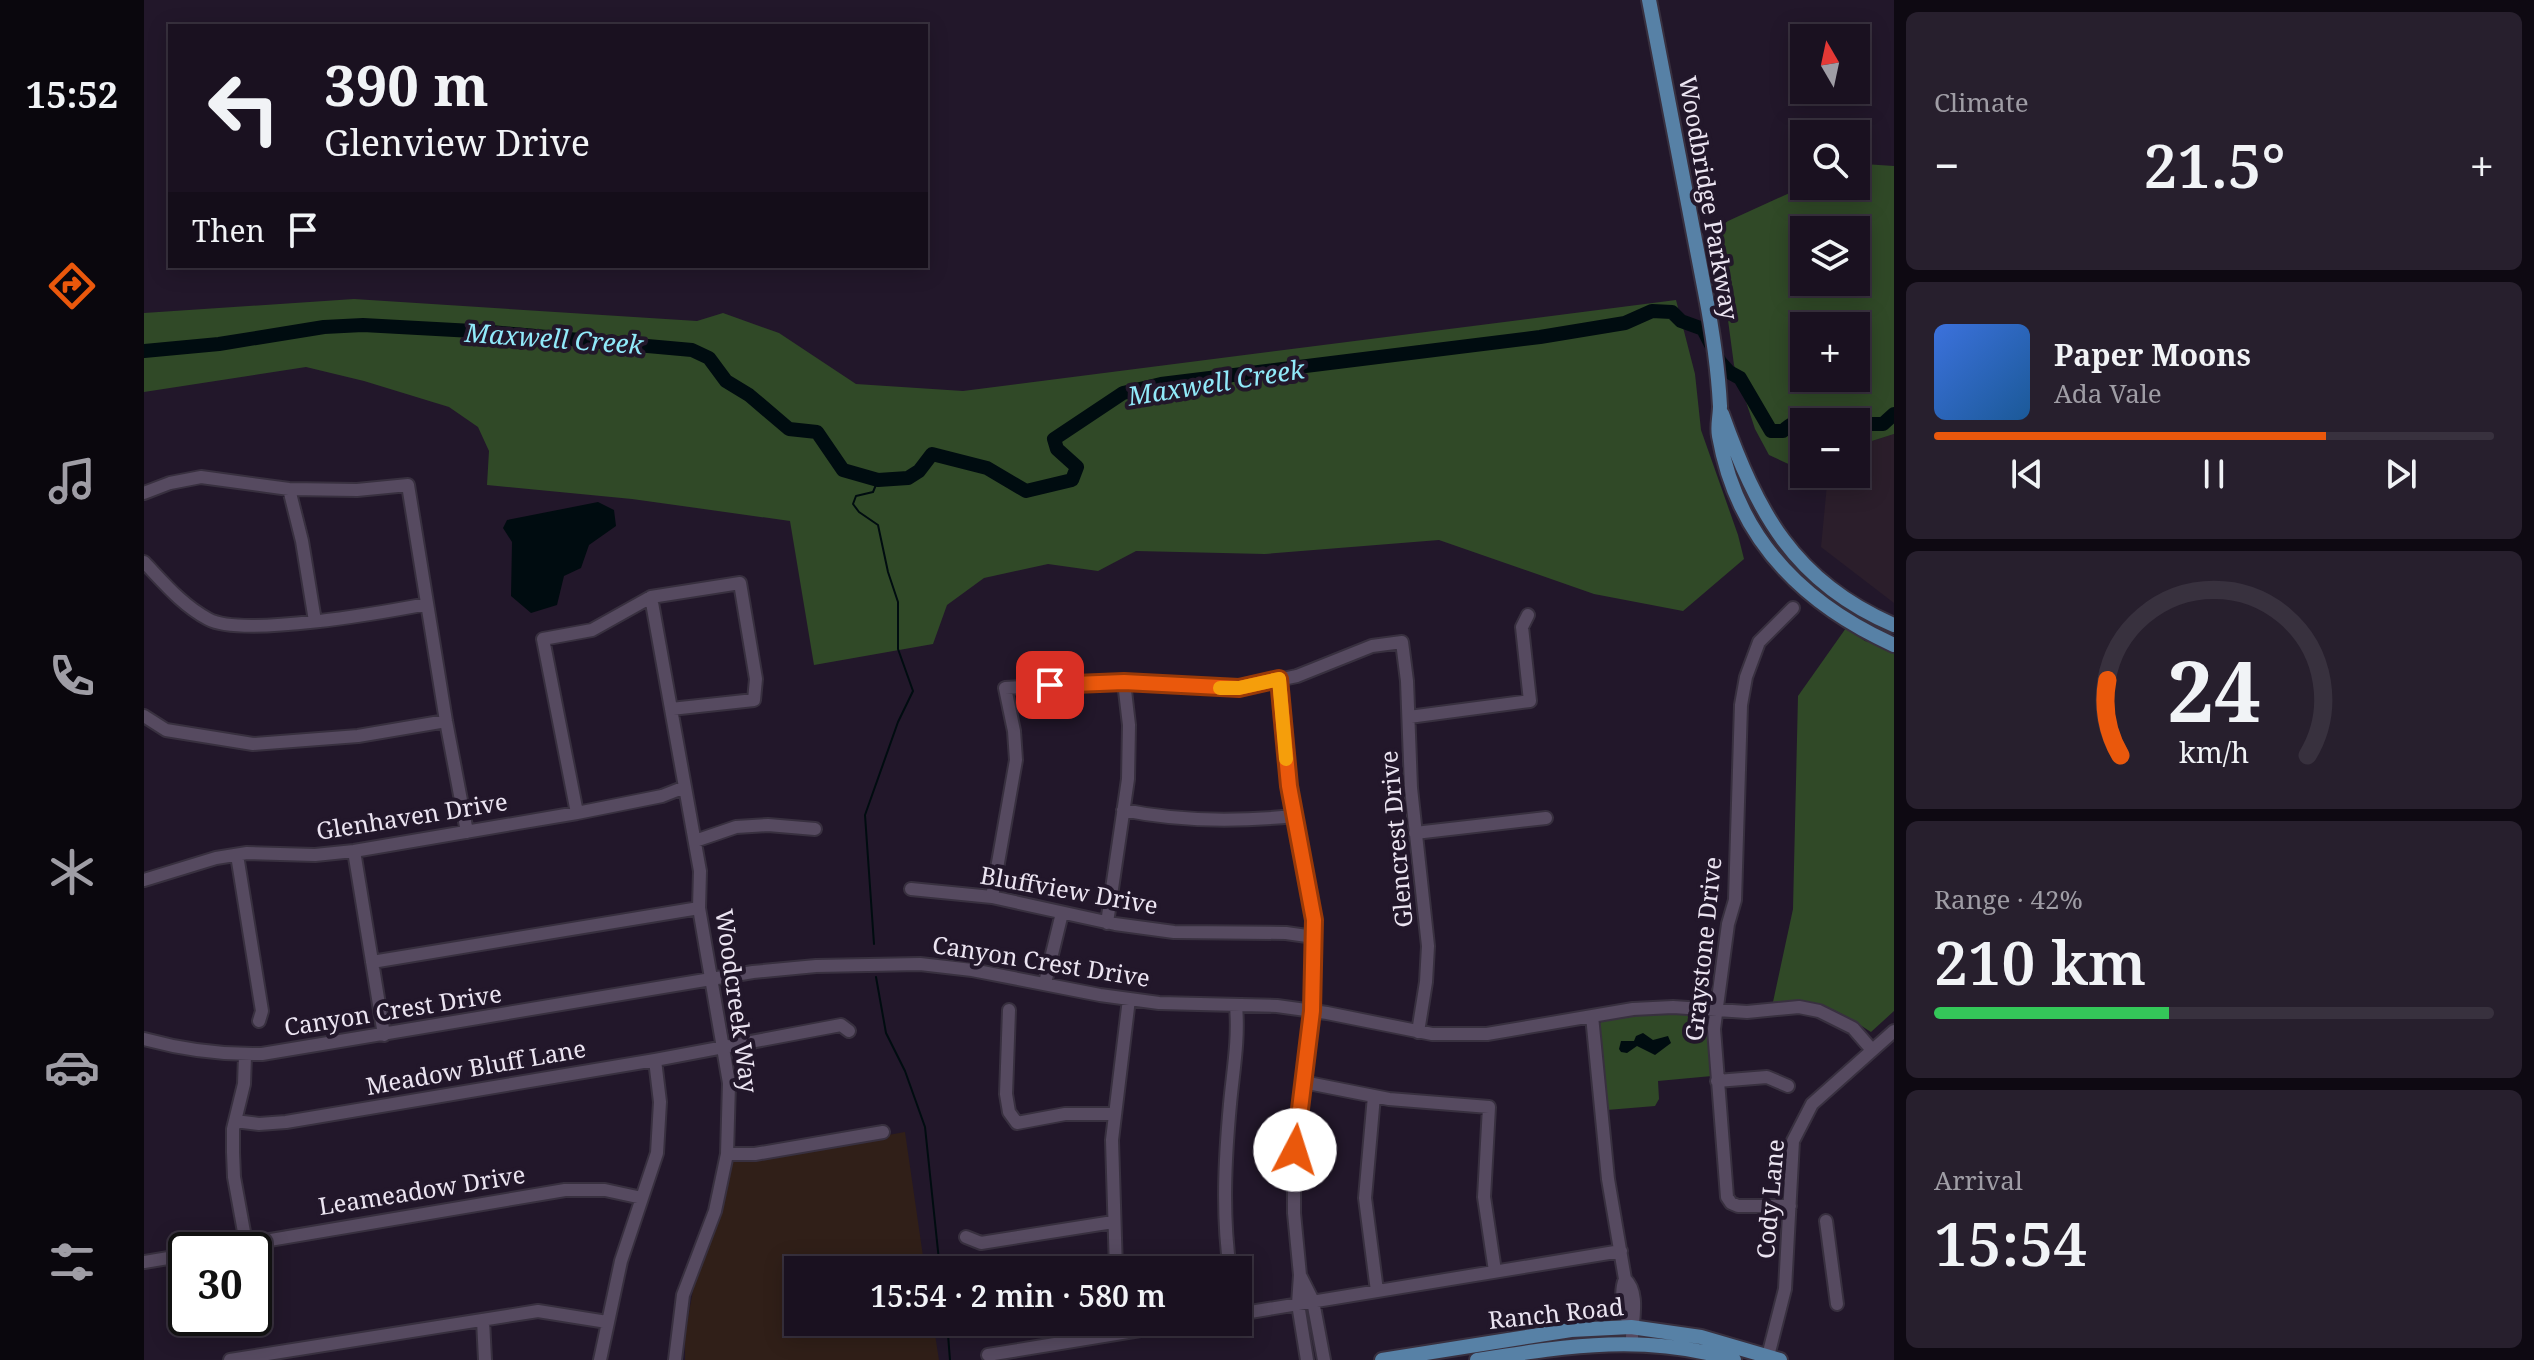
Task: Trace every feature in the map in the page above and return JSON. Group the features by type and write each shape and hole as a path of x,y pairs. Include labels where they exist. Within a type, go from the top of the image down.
{"main road":[{"name":"Woodbridge Parkway","path":"1649,0 1706,296 1720,406 1736,456 1774,529 1804,566 1840,595 1894,625"},
{"name":"Woodbridge Parkway","path":"1720,406 1718,433 1726,467 1736,496 1755,533 1784,571 1807,594 1836,615 1894,645"},
{"name":"Ranch Road","path":"1382,1360 1571,1330 1701,1337 1771,1359"},
{"name":"Ranch Road","path":"1477,1360 1632,1335 1734,1360"}],"street":[{"path":"144,493 170,483 201,477 289,489 357,490 408,485 467,832"},
{"path":"289,489 302,541 315,621"},
{"path":"144,562 178,598 211,621 245,626 315,621 427,604"},
{"path":"577,813 543,639 592,630 651,597 740,583 756,679 754,700 671,709"},
{"name":"Woodcreek Way","path":"651,597 700,871 699,908 729,1083 727,1154 715,1211 683,1295 675,1360"},
{"name":"Graystone Drive","path":"1790,1206 1738,1206 1727,1197 1714,1029 1728,924 1735,900 1741,705 1746,677 1759,642 1793,608"},
{"path":"1409,717 1530,701 1522,627 1528,615"},
{"name":"Glencrest Drive","path":"1279,679 1297,676 1372,646 1402,642 1411,788 1428,946 1418,1032"},
{"path":"992,897 1016,760 1014,731 1005,688 1124,682 1239,688 1279,679 1294,816 1314,920 1312,1011 1297,1129 1294,1213 1300,1275 1298,1304 1307,1360"},
{"path":"1107,923 1130,752 1124,682"},
{"path":"144,716 166,730 253,744 358,736 446,721"},
{"name":"Glenhaven Drive","path":"144,880 216,858 354,851 577,813 662,796 685,787"},
{"path":"1123,810 1159,818 1198,820 1240,821 1294,816"},
{"path":"1415,833 1546,818"},
{"path":"695,841 736,827 768,825 815,829"},
{"path":"354,851 384,1035"},
{"path":"237,855 262,1011 259,1021"},
{"name":"Bluffview Drive","path":"911,889 992,897 1107,923 1174,932 1286,933 1314,937"},
{"path":"372,962 699,908"},
{"path":"1045,983 1062,913"},
{"name":"Canyon Crest Drive","path":"144,1039 183,1050 245,1055 312,1047 711,979 810,966 920,964 972,970 1129,999 1277,1006 1418,1032 1487,1034 1633,1009 1673,1007 1747,1012 1799,1007 1819,1011 1853,1028 1872,1050"},
{"path":"1115,1256 1115,1114 1129,999"},
{"path":"1229,1256 1225,1188 1237,1044 1236,1006"},
{"path":"1009,1010 1006,1094 1009,1112 1017,1123 1065,1114 1115,1114"},
{"path":"1592,1016 1608,1179 1625,1279 1622,1287 1626,1317 1632,1335"},
{"name":"Meadow Bluff Lane","path":"235,1121 259,1124 286,1122 655,1060 841,1025 849,1031"},
{"name":"Cody Lane","path":"1771,1359 1785,1289 1793,1141 1807,1113 1823,1093 1894,1031"},
{"path":"244,1232 234,1177 233,1129 244,1084 245,1055"},
{"path":"600,1360 621,1261 657,1153 660,1102 655,1060"},
{"path":"1717,1081 1767,1077 1788,1086"},
{"path":"1303,1082 1374,1096 1453,1106 1489,1107 1484,1197 1495,1271"},
{"path":"1374,1096 1365,1198 1377,1291"},
{"path":"727,1154 755,1154 883,1132"},
{"name":"Leameadow Drive","path":"272,1239 565,1190 605,1190 642,1198"},
{"path":"1826,1221 1837,1304"},
{"path":"966,1237 981,1243 1113,1222"},
{"path":"1252,1312 1621,1251"},
{"path":"144,1262 168,1258"},
{"path":"1300,1275 1313,1301 1324,1360"},
{"path":"230,1360 538,1311 607,1322"},
{"path":"483,1320 485,1360"},
{"path":"988,1355 1080,1336"}],"shaded area":[{"path":"1894,434 1894,603 1821,547 1827,488 1870,488 1870,442"},
{"path":"598,502 614,510 616,526 589,545 581,568 564,576 557,605 531,613 511,596 512,542 503,528 507,520"},
{"path":"1643,1033 1653,1040 1668,1036 1671,1043 1655,1055 1637,1046 1627,1053 1621,1052 1621,1041 1634,1041 1636,1036"},
{"path":"905,1132 923,1256 784,1256 784,1336 935,1336 939,1360 685,1360 685,1334 694,1285 720,1211 733,1160"}],"green space":[{"path":"1870,164 1894,166 1894,434 1870,442 1870,408 1790,408 1790,465 1769,455 1755,429 1734,365 1716,230 1728,221 1790,193 1790,200 1870,200"},
{"path":"354,299 697,321 723,313 779,333 856,384 963,391 1676,300 1695,374 1701,430 1744,559 1683,611 1594,594 1439,540 1265,554 1136,551 1098,571 1048,564 984,578 947,605 933,644 814,665 790,521 632,499 487,485 489,451 478,427 449,407 306,367 144,392 144,313"},
{"path":"1846,628 1865,641 1894,649 1894,1011 1871,1032 1825,1006 1773,1002 1793,909 1798,696"},
{"path":"1636,1015 1701,1016 1708,1024 1712,1076 1658,1081 1659,1099 1655,1106 1607,1110 1598,1027 1601,1022"}],"waterway":[{"name":"Maxwell Creek","path":"144,351 219,344 324,327 363,325 491,332 692,350 709,358 726,381 749,395 789,429 817,432 843,470 878,480 908,478 919,471 932,454 987,468 1026,491 1072,480 1077,467 1057,449 1054,439 1123,393 1161,384 1540,337 1625,323 1652,311 1672,312 1681,321 1703,329 1720,362 1740,378 1771,431 1783,431 1790,425"},
{"name":"Maxwell Creek","path":"1870,424 1883,424 1894,414"},
{"path":"874,944 865,815 898,722 913,691 898,649 898,602 878,525 853,504 856,496 873,492 878,480"},
{"path":"876,977 886,1033 905,1071 925,1127 939,1256"},
{"path":"948,1336 950,1360"}],"slow traffic":[{"path":"1220,688 1239,688 1279,679 1286,759"}],"route":[{"path":"1050,685 1124,682 1239,688 1279,679 1289,786 1314,920 1312,1011 1295,1150"}]}
